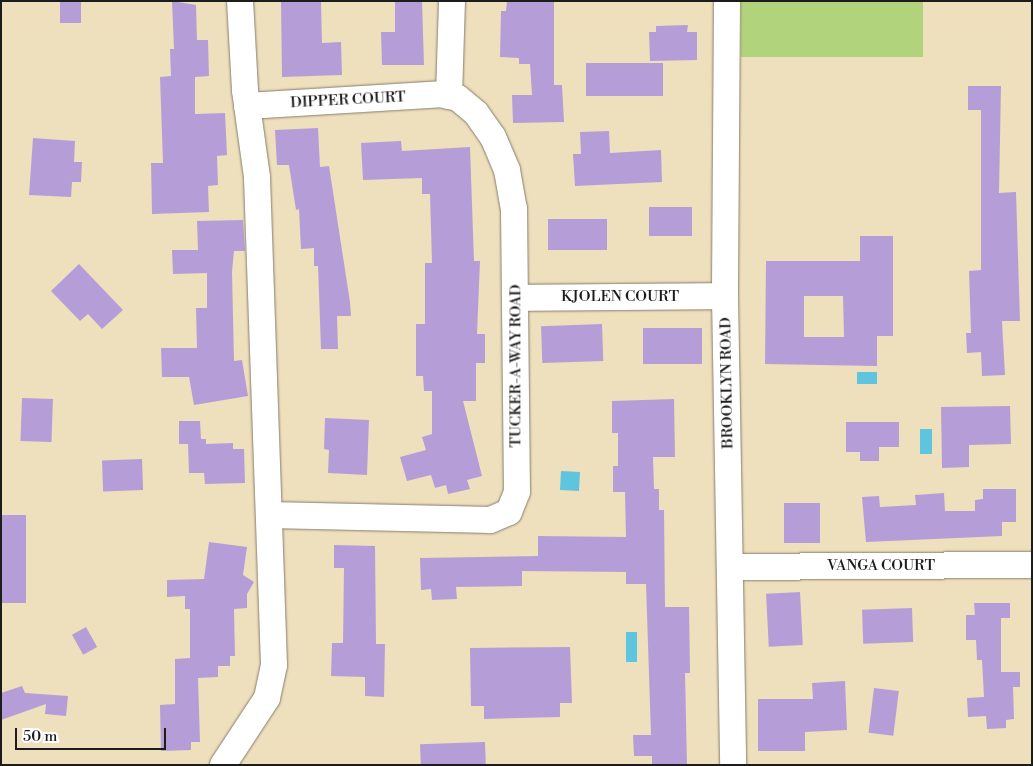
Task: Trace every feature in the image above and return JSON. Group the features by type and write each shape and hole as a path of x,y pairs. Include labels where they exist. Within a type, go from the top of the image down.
{"street":[{"path":"223,765 252,724 271,687 274,665 271,515 257,177 247,106 240,1"},
{"path":"449,96 452,1"},
{"name":"BROOKLYN ROAD","path":"727,1 725,296 733,765"},
{"name":"DIPPER COURT","path":"247,106 449,96"},
{"name":"TUCKER-A-WAY ROAD","path":"271,515 490,520 509,512 517,492 514,208 507,170 485,124 467,105 449,96"},
{"name":"KJOLEN COURT","path":"516,298 725,296"},
{"name":"VANGA COURT","path":"730,567 1032,565"}],"green space":[{"path":"741,1 923,1 923,57 741,57"}],"water":[{"path":"857,372 877,372 877,384 857,384"},
{"path":"920,429 932,429 932,454 920,454"},
{"path":"561,471 580,472 579,491 560,490"},
{"path":"626,632 637,632 637,662 626,662"}],"building":[{"path":"60,1 81,1 81,23 60,23"},
{"path":"172,1 196,5 197,40 208,40 209,76 195,77 195,114 225,113 227,155 217,156 218,185 208,186 209,212 152,214 151,163 163,163 160,77 171,76 170,49 174,49"},
{"path":"281,1 321,2 322,43 341,42 342,75 282,77"},
{"path":"395,1 422,1 424,65 382,65 381,32 395,32"},
{"path":"507,1 554,1 554,85 562,85 564,122 513,123 512,95 532,95 530,64 519,64 519,58 500,57 501,11 506,11"},
{"path":"688,25 687,32 697,32 697,60 650,61 649,32 656,32 656,26"},
{"path":"586,63 663,63 663,96 586,96"},
{"path":"968,86 1001,86 999,193 1016,192 1020,321 1002,321 1005,375 982,376 981,352 967,353 966,333 971,333 969,271 981,270 981,110 968,110"},
{"path":"318,128 320,167 329,166 350,302 351,316 337,316 338,349 321,349 318,266 314,266 314,248 301,249 299,209 296,210 289,165 277,165 275,130"},
{"path":"609,131 610,153 661,150 662,182 575,186 573,154 581,154 580,132"},
{"path":"33,138 75,141 74,162 82,162 81,182 72,182 71,197 29,195"},
{"path":"401,141 402,151 470,147 474,261 480,261 477,334 485,334 485,363 476,363 476,401 463,401 482,476 467,480 470,489 448,494 446,485 435,488 431,475 407,481 400,457 426,450 422,437 432,434 432,391 424,391 423,376 416,376 416,324 425,324 425,263 432,263 430,194 422,194 422,178 363,180 361,143"},
{"path":"649,207 692,207 692,236 649,236"},
{"path":"548,219 607,219 607,250 548,250"},
{"path":"243,220 245,251 234,251 232,272 234,361 242,360 248,396 194,405 189,377 162,377 161,348 197,348 196,308 207,308 207,273 173,274 172,250 198,250 197,221"},
{"path":"860,236 893,236 893,336 877,336 877,366 765,364 766,261 860,261","holes":["804,296 843,296 844,337 804,337"]},
{"path":"79,264 123,310 102,329 88,314 80,321 51,291"},
{"path":"602,324 603,361 542,363 541,326"},
{"path":"643,328 702,328 702,364 643,364"},
{"path":"22,398 53,399 51,442 20,441"},
{"path":"674,399 675,457 653,457 654,489 659,489 659,510 664,510 665,607 689,607 690,673 685,673 687,765 652,765 652,756 634,756 633,735 651,735 646,584 626,584 626,572 522,571 522,586 456,587 457,599 432,600 431,589 421,590 420,558 538,556 538,536 626,537 625,492 613,492 613,466 618,466 618,433 612,433 612,401"},
{"path":"1010,406 1011,444 969,445 969,467 942,468 941,407"},
{"path":"325,418 369,420 367,475 328,473 329,450 324,449"},
{"path":"179,421 200,421 201,439 206,439 206,444 233,443 233,449 244,449 245,483 205,484 204,473 189,473 188,444 179,444"},
{"path":"846,422 899,422 899,447 879,447 879,461 860,461 860,452 846,452"},
{"path":"142,459 143,490 103,491 102,460"},
{"path":"983,489 1016,489 1016,522 1002,522 1002,536 866,542 862,497 879,496 880,507 916,505 915,495 944,493 945,511 975,511 975,500 983,499"},
{"path":"784,503 820,503 820,543 784,543"},
{"path":"1,515 26,515 26,603 1,603"},
{"path":"209,542 247,547 243,575 254,582 247,594 247,608 234,609 235,656 230,656 230,666 218,666 218,677 198,678 200,742 191,742 191,750 161,751 160,705 175,704 175,659 190,658 190,609 185,609 185,596 167,597 167,580 204,579"},
{"path":"334,545 375,546 376,644 385,644 384,697 365,696 365,677 331,676 332,643 343,643 344,568 334,568"},
{"path":"800,592 803,645 769,647 766,594"},
{"path":"974,603 1010,603 1010,618 1001,618 1001,672 1020,672 1020,687 1013,687 1014,719 1006,720 1006,728 987,729 986,716 968,717 967,698 984,697 982,660 977,660 976,640 966,640 966,615 975,615"},
{"path":"912,608 913,642 863,644 862,610"},
{"path":"86,627 97,647 83,655 72,635"},
{"path":"570,647 572,703 560,703 560,717 484,719 484,706 471,706 470,648"},
{"path":"845,681 847,730 805,732 805,751 758,751 758,699 813,699 812,683"},
{"path":"22,686 25,693 68,696 66,716 45,714 46,704 1,720 1,693"},
{"path":"874,688 899,691 893,736 869,733"},
{"path":"485,742 486,765 421,765 420,744"}]}
